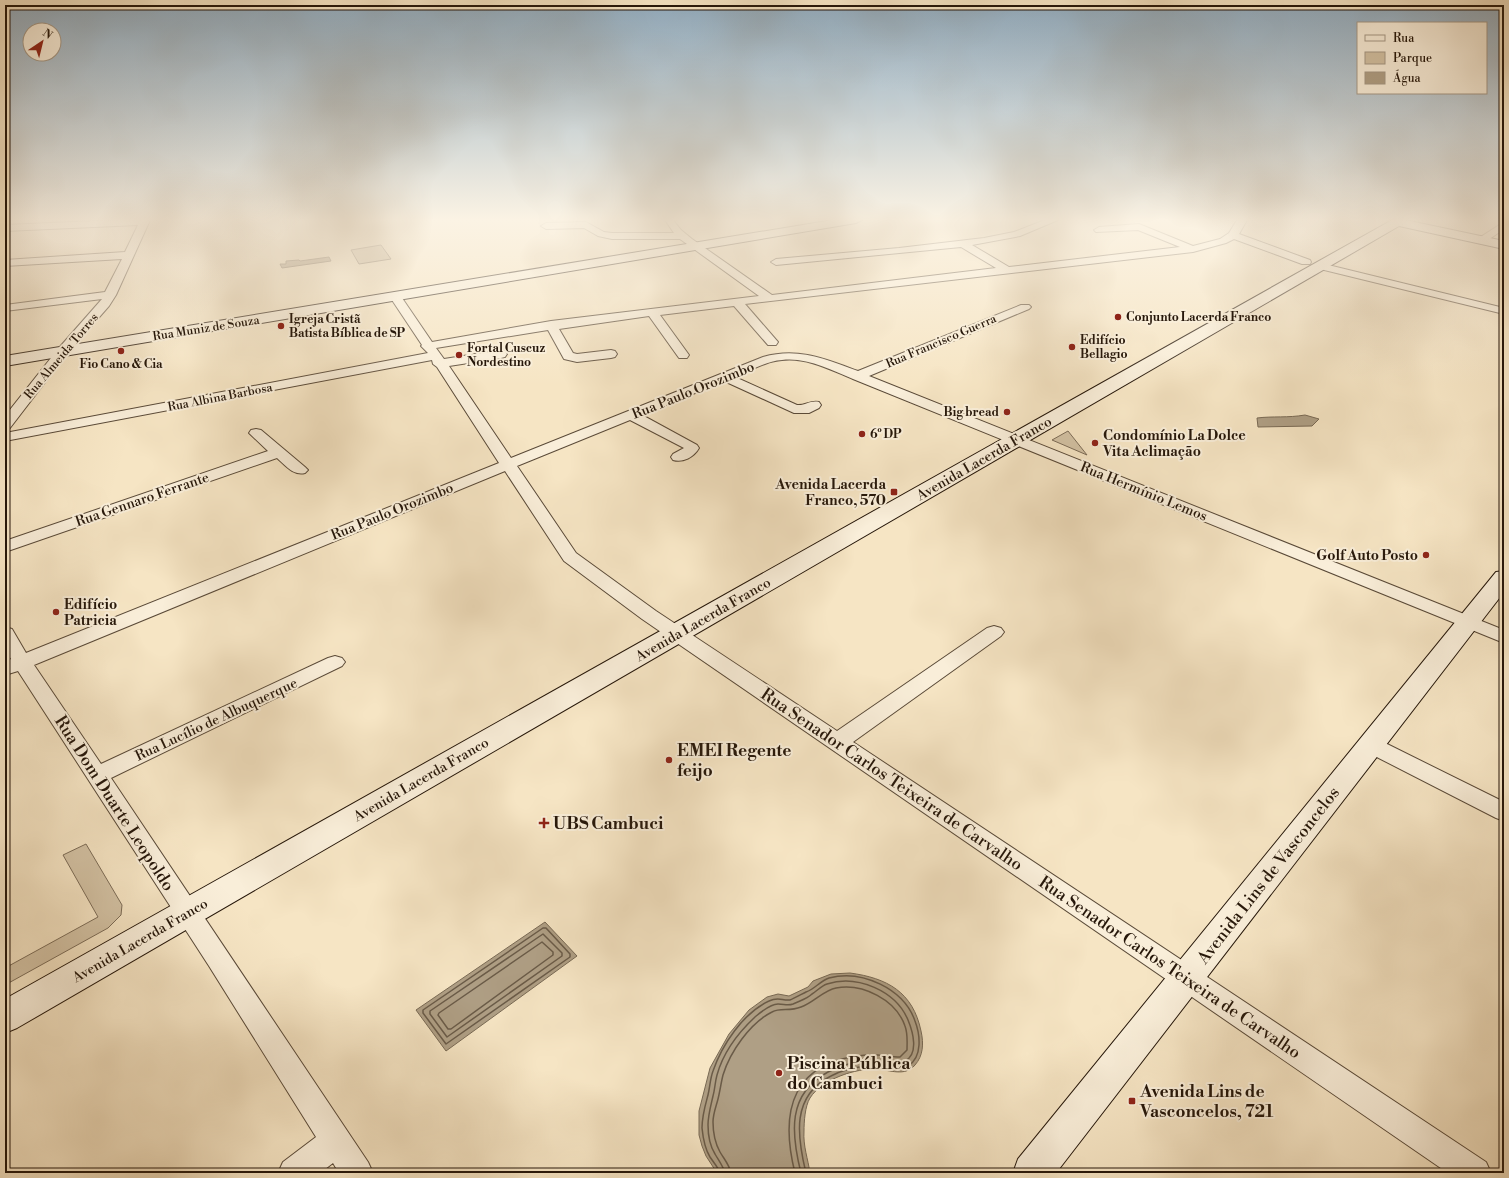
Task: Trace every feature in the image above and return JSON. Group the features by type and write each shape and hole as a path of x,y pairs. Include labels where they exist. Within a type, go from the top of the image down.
{"street":[{"name":"Rua Almeida Torres","path":"5,424 62,352 105,304 120,275"},
{"name":"Rua Muniz de Souza","path":"5,361 526,275"},
{"path":"737,275 769,298"},
{"path":"434,355 551,326 965,275"},
{"name":"Avenida Lacerda Franco","path":"5,1017 1017,440 1295,275"},
{"path":"1358,275 1504,311"},
{"path":"5,308 110,295"},
{"name":"Rua Senador Carlos Teixeira de Carvalho","path":"396,297 570,557 676,634 1475,1173"},
{"path":"737,302 772,342"},
{"name":"Rua Francisco Guerra","path":"858,376 1025,307"},
{"path":"653,313 683,355"},
{"path":"551,326 568,356 577,358 611,354"},
{"path":"434,355 501,354"},
{"name":"Rua Albina Barbosa","path":"5,437 434,355"},
{"name":"Rua Hermínio Lemos","path":"781,356 800,357 813,360 858,376 1504,637"},
{"name":"Rua Paulo Orozimbo","path":"13,666 763,361 781,356"},
{"path":"725,377 794,409 804,410 814,405"},
{"path":"631,415 689,445 692,448 690,451 678,457"},
{"path":"256,433 300,470"},
{"name":"Rua Gennaro Ferrante","path":"5,547 280,452"},
{"name":"Avenida Lins de Vasconcelos","path":"1032,1173 1504,577"},
{"path":"837,742 994,632"},
{"name":"Rua Dom Duarte Leopoldo","path":"5,633 13,666 96,775 357,1173"},
{"name":"Rua Lucílio de Albuquerque","path":"96,775 335,662"},
{"path":"1371,745 1504,812"},
{"path":"294,1173 336,1141"}],"green space":[{"path":"1068,431 1087,455 1052,440"},
{"path":"86,844 122,905 121,915 108,928 5,985 5,968 98,917 63,855"}],"water":[{"path":"1305,415 1319,419 1312,426 1258,427 1257,418"},
{"path":"545,922 577,956 446,1051 416,1010"},
{"name":"Piscina Pública do Cambuci","path":"850,973 863,975 887,983 905,997 912,1006 921,1031 922,1050 920,1058 911,1069 907,1071 897,1072 877,1069 859,1070 831,1080 815,1091 808,1101 804,1123 804,1142 810,1173 717,1173 706,1156 702,1146 699,1135 699,1111 710,1068 729,1034 749,1010 767,997 778,994 789,996 808,987 813,981 831,974"}],"place":[{"name":"Conjunto Lacerda Franco","path":"1118,317"},
{"name":"Igreja Cristã Batista Bíblica de SP","path":"281,326"},
{"name":"Edifício Bellagio","path":"1072,347"},
{"name":"Fio Cano & Cia","path":"121,351"},
{"name":"Fortal Cuscuz Nordestino","path":"459,355"},
{"name":"Big bread","path":"1007,412"},
{"name":"6º DP","path":"862,434"},
{"name":"Condomínio La Dolce Vita Aclimação","path":"1095,443"},
{"name":"Avenida Lacerda Franco, 570","path":"894,492"},
{"name":"Golf Auto Posto","path":"1426,555"},
{"name":"Edifício Patricia","path":"56,612"},
{"name":"EMEI Regente feijo","path":"669,760"},
{"name":"UBS Cambuci","path":"544,823"},
{"name":"Piscina Pública do Cambuci","path":"779,1073"},
{"name":"Avenida Lins de Vasconcelos, 721","path":"1132,1101"}]}
